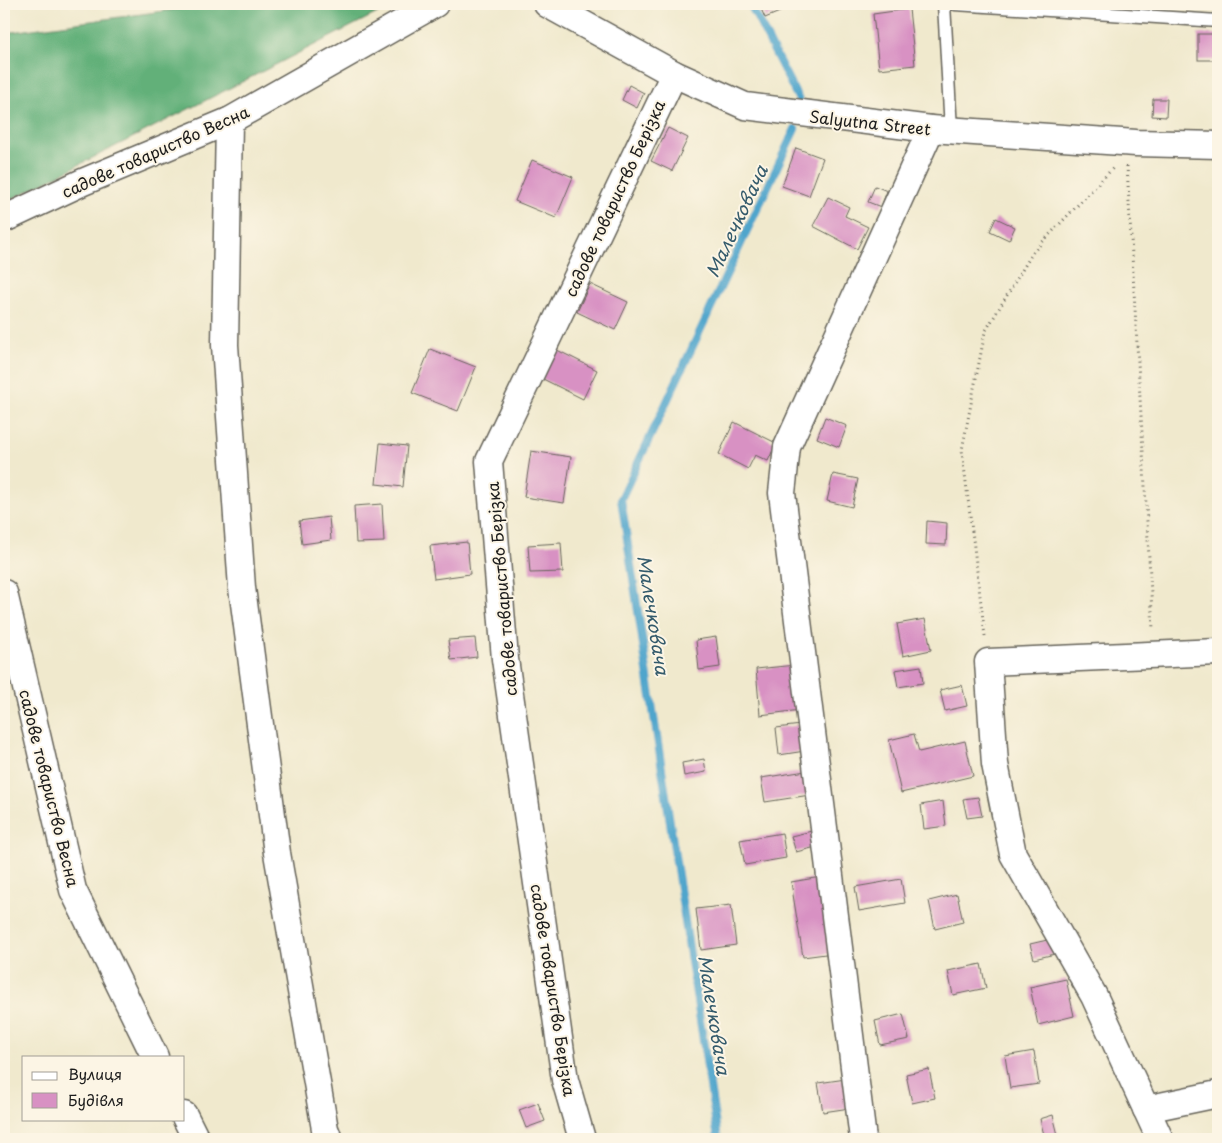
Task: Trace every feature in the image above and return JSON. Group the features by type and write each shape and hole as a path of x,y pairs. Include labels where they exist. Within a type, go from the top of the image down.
{"street":[{"name":"садове товариство Весна","path":"4,219 83,182 229,121 434,4"},
{"name":"Salyutna Street","path":"546,4 674,74 745,106 941,130 1131,149 1218,145"},
{"name":"садове товариство Берізка","path":"582,1139 565,1080 505,659 490,461 674,74"},
{"path":"229,121 225,345 242,588 277,854 325,1129 329,1139"},
{"path":"863,1139 782,493 787,446 941,130"},
{"name":"садове товариство Весна","path":"4,593 74,890 155,1056"},
{"path":"1160,1139 1094,996 1013,854 995,764 988,662 1218,652"},
{"path":"1146,1109 1218,1094"},
{"path":"185,1117 196,1139"}],"lane":[{"path":"941,130 944,4"},
{"path":"955,4 1218,21"}],"path":[{"path":"1131,149 1155,654"},
{"path":"988,662 962,450 985,332 1033,252 1131,149"}],"green space":[{"path":"214,4 395,4 4,203 4,33"}],"building":[{"path":"759,4 779,4 782,11 765,18"},
{"path":"909,9 915,65 879,69 873,14"},
{"path":"1198,34 1218,34 1218,60 1198,60"},
{"path":"629,85 644,93 637,108 622,100"},
{"path":"1153,99 1167,99 1166,117 1152,116"},
{"path":"668,128 688,138 672,171 651,161"},
{"path":"796,148 823,158 809,196 782,186"},
{"path":"532,160 573,177 556,218 515,201"},
{"path":"875,186 887,191 881,207 868,202"},
{"path":"828,197 849,207 845,216 868,227 857,249 813,226"},
{"path":"996,218 1015,227 1009,240 990,231"},
{"path":"590,284 628,302 615,330 577,312"},
{"path":"430,349 476,367 458,411 412,393"},
{"path":"555,349 597,370 583,399 541,378"},
{"path":"825,417 847,426 839,447 817,438"},
{"path":"734,422 776,443 768,461 755,455 748,469 719,454"},
{"path":"380,443 407,446 403,487 376,484"},
{"path":"531,451 571,457 564,503 524,497"},
{"path":"833,474 858,479 852,507 827,501"},
{"path":"382,504 384,542 356,543 354,506"},
{"path":"329,517 331,540 302,544 299,521"},
{"path":"927,521 947,523 946,545 926,544"},
{"path":"467,542 470,574 434,579 430,546"},
{"path":"561,543 563,572 530,573 528,545"},
{"path":"925,619 931,650 903,656 897,624"},
{"path":"716,637 720,667 699,670 696,640"},
{"path":"475,638 477,657 451,660 448,640"},
{"path":"796,665 801,710 760,715 756,669"},
{"path":"921,666 923,683 898,687 895,670"},
{"path":"962,685 967,706 945,711 940,690"},
{"path":"801,725 805,751 779,755 776,728"},
{"path":"914,734 919,752 965,741 973,776 901,793 889,740"},
{"path":"704,759 706,772 684,776 682,763"},
{"path":"806,771 810,795 765,802 761,778"},
{"path":"978,797 982,816 967,818 963,799"},
{"path":"943,801 946,826 924,829 921,805"},
{"path":"816,830 820,846 796,852 791,836"},
{"path":"782,833 786,858 745,865 740,840"},
{"path":"821,877 833,953 803,957 791,882"},
{"path":"901,879 905,903 859,911 855,887"},
{"path":"957,894 963,922 935,929 929,901"},
{"path":"731,905 736,945 701,950 696,909"},
{"path":"1056,938 1059,953 1034,959 1030,944"},
{"path":"981,964 986,988 953,995 948,971"},
{"path":"1066,979 1074,1016 1038,1025 1030,987"},
{"path":"903,1014 909,1039 880,1045 875,1021"},
{"path":"1034,1051 1039,1084 1010,1088 1005,1056"},
{"path":"929,1069 935,1098 912,1103 906,1074"},
{"path":"846,1079 850,1108 823,1112 818,1083"},
{"path":"538,1103 545,1121 526,1128 519,1110"},
{"path":"1053,1115 1059,1139 1045,1139 1040,1119"}],"waterway":[{"name":"Малечковача","path":"750,4 799,100"},
{"name":"Малечковача","path":"718,1139 621,499 795,129"}]}
